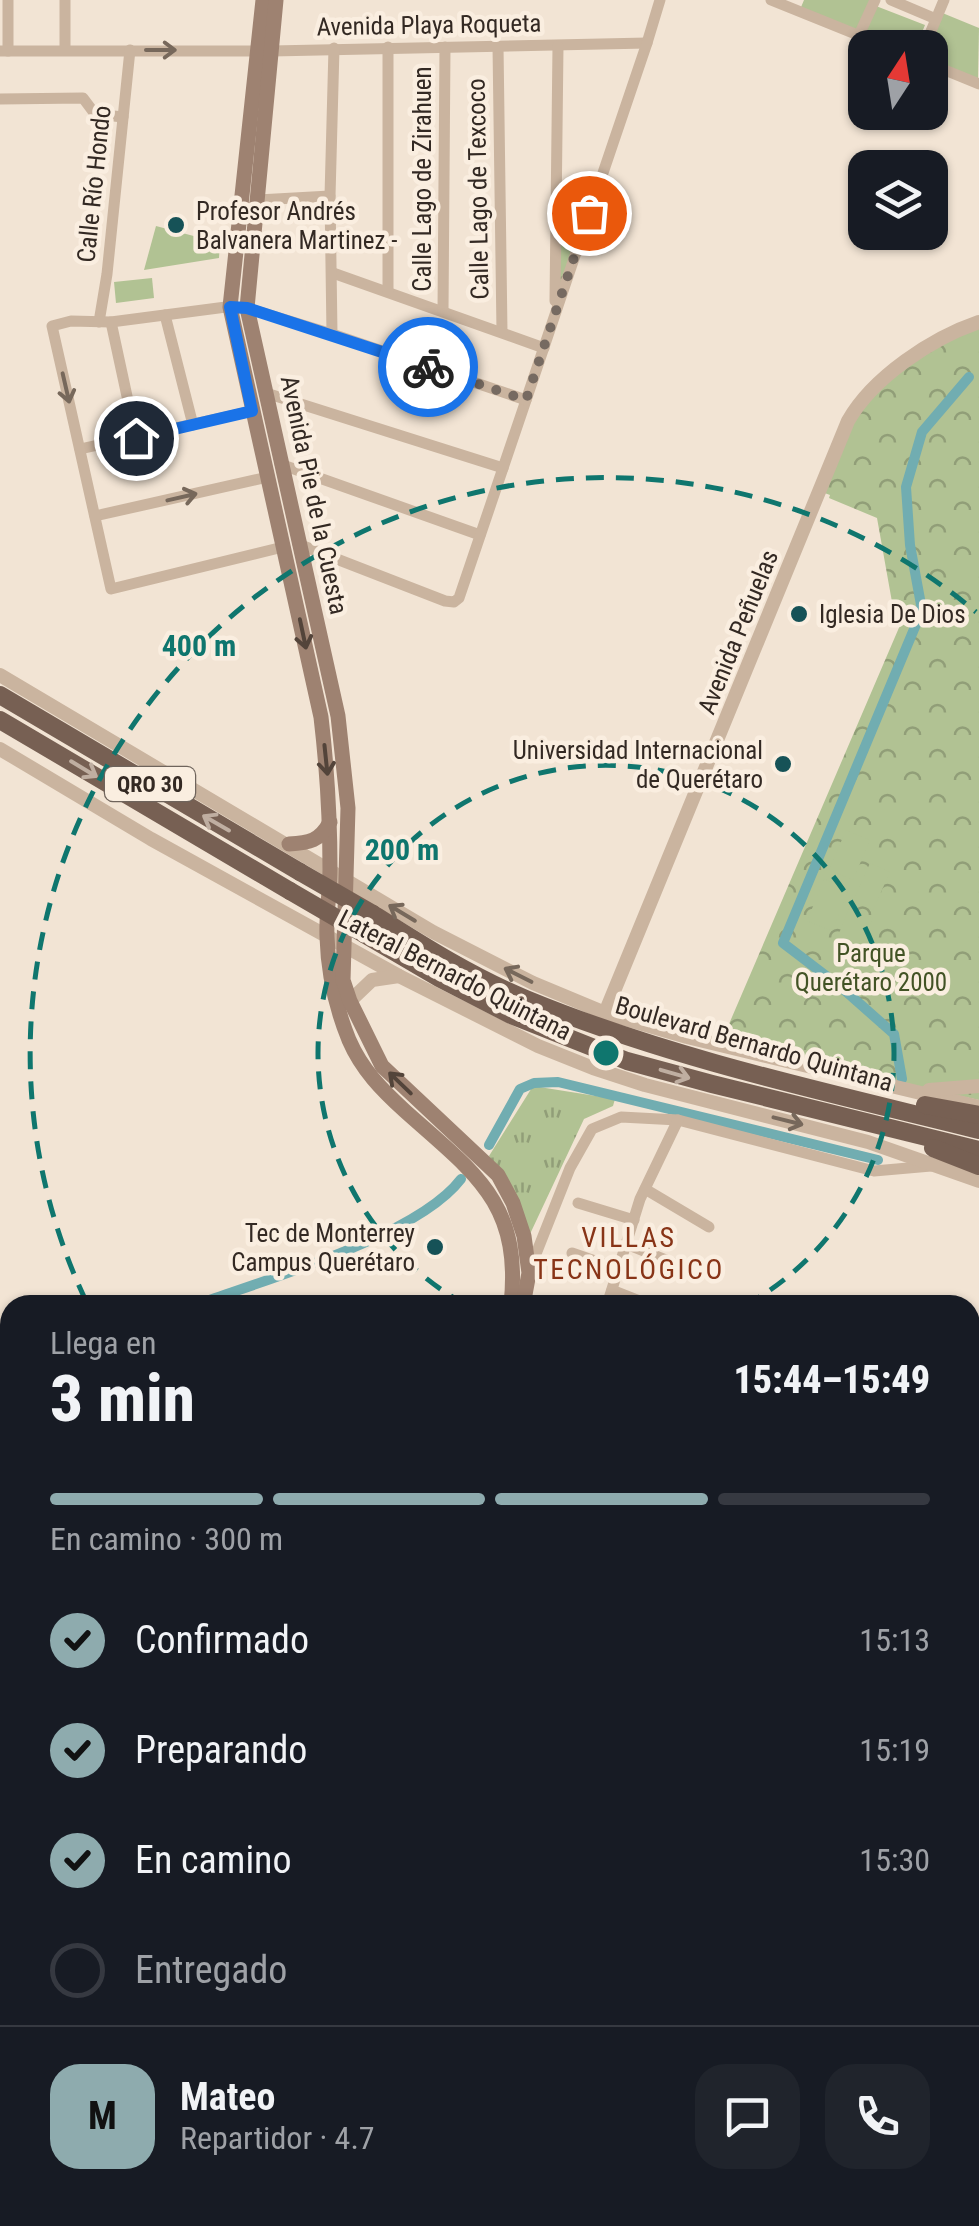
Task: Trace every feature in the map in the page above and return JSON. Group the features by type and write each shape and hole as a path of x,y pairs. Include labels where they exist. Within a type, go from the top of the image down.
{"main road":[{"name":"Avenida Pie de la Cuesta","path":"263,0 265,50 258,200 238,307 266,393 321,717 330,822 326,936 338,979"},
{"name":"Avenida Pie de la Cuesta","path":"276,0 265,50 238,307 252,411 268,477 338,716 348,796 348,881 338,979"},
{"name":"Boulevard Bernardo Quintana","path":"0,696 304,864 439,955 522,998 635,1040 718,1065 818,1090 900,1098 979,1130"},
{"name":"Boulevard Bernardo Quintana","path":"0,720 439,978 497,1008 627,1060 857,1120 902,1141 979,1150"},
{"path":"289,844 316,840 330,822"},
{"path":"338,979 382,1066 498,1175 524,1236 528,1272 525,1295"},
{"path":"338,979 348,1038 359,1061 377,1085 470,1169 500,1212 510,1240 512,1295"},
{"path":"900,1098 979,1115"},
{"path":"902,1141 979,1166"}],"street":[{"path":"4,51 8,0"},
{"path":"65,0 65,50"},
{"path":"526,400 332,334 238,307 105,322 70,321 52,326 111,589 291,546 454,602 459,598 647,44 660,0"},
{"path":"771,0 800,6 849,30"},
{"path":"861,30 875,0"},
{"path":"891,0 936,19"},
{"path":"931,30 944,0"},
{"name":"Avenida Playa Roqueta","path":"4,51 647,44"},
{"name":"Calle Lago de Texcoco","path":"498,46 502,332"},
{"path":"554,314 558,46"},
{"path":"388,47 388,291"},
{"name":"Calle Lago de Zirahuen","path":"444,311 445,47"},
{"path":"332,334 334,48"},
{"name":"Calle Río Hondo","path":"105,322 130,50"},
{"path":"948,71 978,82"},
{"path":"0,100 82,98 95,114 124,117"},
{"path":"258,200 330,196"},
{"path":"333,273 544,348"},
{"path":"165,314 192,424"},
{"path":"105,322 136,438"},
{"name":"Avenida Peñuelas","path":"605,1013 848,421 882,380 932,343 979,322"},
{"path":"266,393 503,468"},
{"path":"80,449 252,411"},
{"path":"280,464 480,535"},
{"path":"95,516 268,477"},
{"name":"Lateral Bernardo Quintana","path":"0,674 289,844 304,864 330,871 433,932 533,983 605,1013 900,1098 979,1107"},
{"name":"Lateral Bernardo Quintana","path":"0,749 286,914 496,1026 593,1068 645,1085 877,1132"},
{"path":"286,914 304,903 310,888 311,867 304,864"},
{"path":"370,894 359,906 358,938 378,964"},
{"path":"350,1001 372,980 398,976"},
{"path":"900,1098 979,1086"},
{"path":"528,1272 570,1168 592,1129 621,1117 678,1120 874,1170 931,1166 979,1181"},
{"path":"610,1295 645,1189 678,1120"},
{"path":"902,1141 931,1166"},
{"path":"645,1189 709,1227"},
{"path":"578,1203 634,1220"},
{"path":"626,1244 688,1270"},
{"path":"572,1253 618,1270"},
{"path":"612,1290 625,1295"}],"green space":[{"path":"804,0 876,0 876,6 925,25 923,30 849,30 799,12"},
{"path":"940,12 979,28 978,79 948,69 948,30 935,30"},
{"path":"560,188 594,188 558,299"},
{"path":"156,226 220,243 219,258 144,270"},
{"path":"152,278 154,298 116,303 114,282"},
{"name":"Parque Querétaro 2000","path":"979,320 979,1100 720,1045 907,609 892,602 877,518 819,491 832,452 882,380"},
{"path":"846,830 870,840 853,880 829,870"},
{"path":"870,863 890,872 873,910 853,901"},
{"path":"824,879 849,889 832,931 807,921"},
{"path":"849,908 873,918 855,961 832,951"},
{"path":"533,1086 615,1099 613,1106 584,1119 530,1234 489,1156"}],"waterway":[{"path":"902,1079 894,1034 783,943 922,610 910,545 906,487 922,432 969,377"},
{"path":"489,1145 520,1089 534,1083 558,1082 878,1160"},
{"path":"224,1295 376,1237 440,1200 461,1179"}],"way so far":[{"path":"428,367 526,400 589,213"}],"place":[{"name":"Profesor Andrés Balvanera Martinez -","path":"176,225"},
{"name":"Iglesia De Dios","path":"799,614"},
{"name":"Universidad Internacional de Querétaro","path":"783,764"},
{"name":"Tec de Monterrey Campus Querétaro","path":"435,1247"}],"district":[{"name":"VILLAS TECNOLÓGICO","path":"629,1253"}],"route":[{"path":"136,438 252,411 230,307 247,308 428,367"}]}
